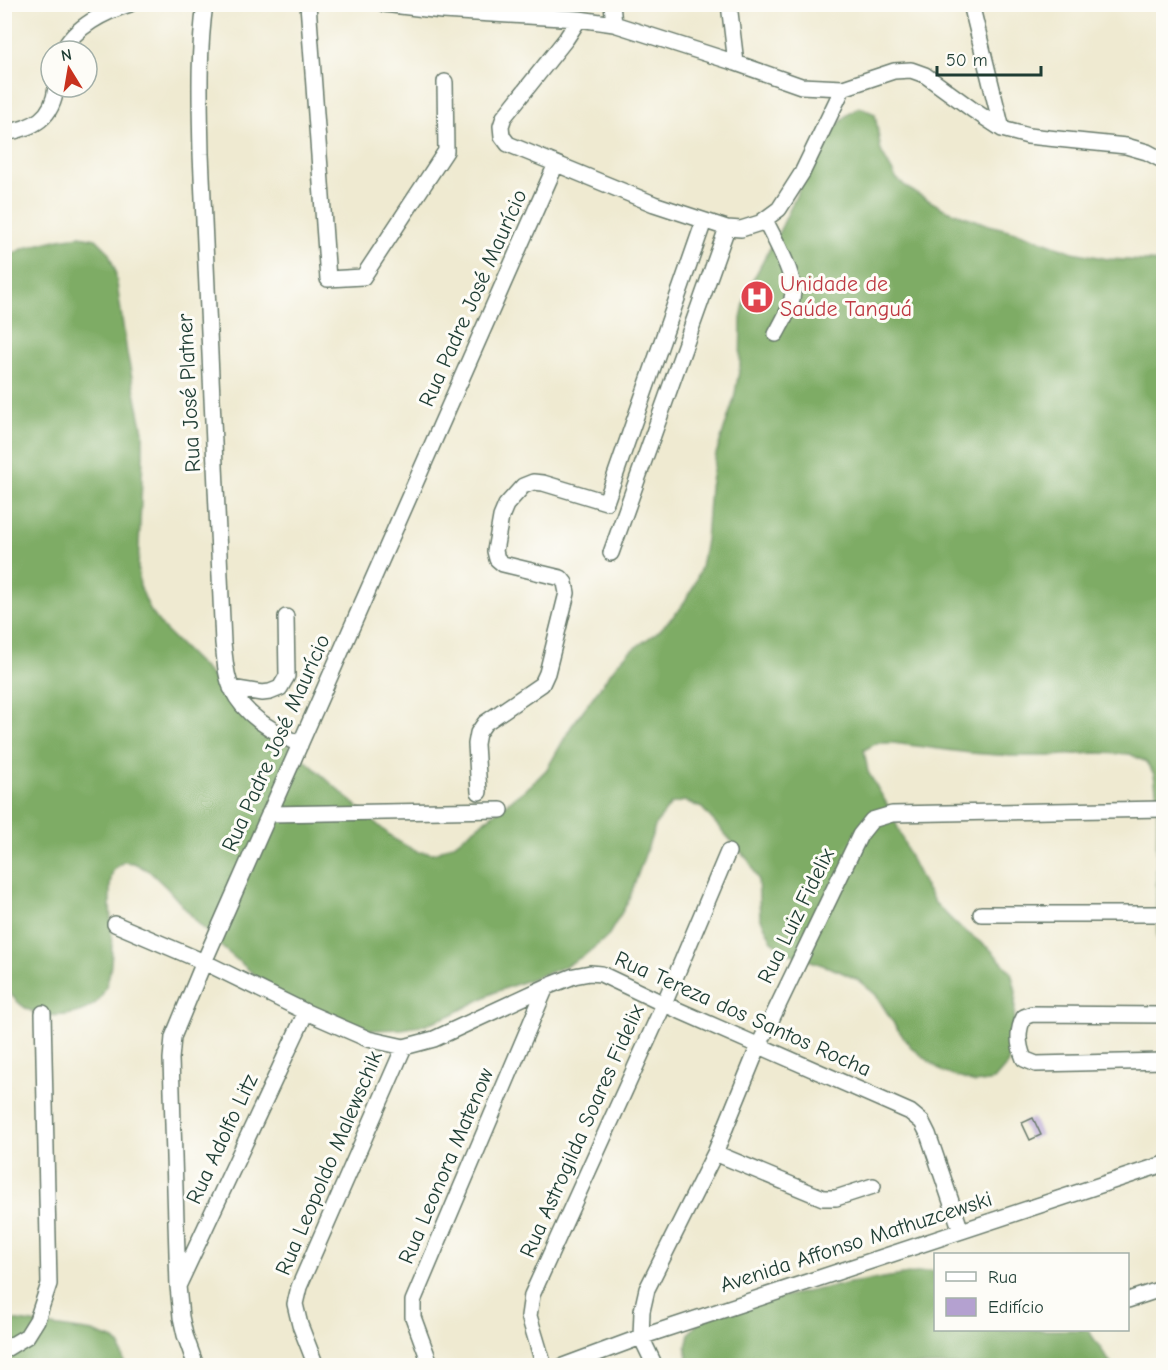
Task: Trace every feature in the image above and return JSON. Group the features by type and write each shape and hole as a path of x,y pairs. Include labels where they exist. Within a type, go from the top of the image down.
{"street":[{"path":"70,39 83,26 130,4"},
{"name":"Rua José Platner","path":"205,4 201,32 199,87 201,166 223,643 231,688 248,712 264,725 300,744"},
{"path":"308,4 328,279 363,277 446,151 445,82"},
{"path":"384,4 579,19 614,24 801,86 843,88 894,71 911,70 925,75 973,111 1002,129 1028,136 1126,146 1147,152 1164,161"},
{"path":"612,4 614,24"},
{"path":"729,4 736,63"},
{"path":"971,4 1002,129"},
{"path":"579,19 566,39 504,117 501,126 502,136 508,144 556,164 654,204 727,228 741,229 760,223 779,209 802,173 843,88"},
{"path":"4,133 32,125 46,115 55,99"},
{"name":"Rua Padre José Maurício","path":"196,1365 185,1335 178,1286 171,1059 173,1037 556,164"},
{"path":"765,220 794,287 788,308 776,334"},
{"path":"479,792 476,744 478,733 485,723 542,684 548,673 567,593 565,583 561,578 503,564 497,559 495,551 501,517 506,505 523,486 532,482 543,483 606,502 704,221"},
{"path":"611,554 727,228"},
{"path":"231,688 262,693 280,688 287,676 286,617"},
{"name":"Rua Luiz Fidelix","path":"641,1337 642,1311 647,1289 715,1153 759,1045 860,835 872,820 892,814 1164,808"},
{"path":"269,814 501,810"},
{"name":"Rua Astrogilda Soares Fidelix","path":"544,1365 530,1316 532,1295 664,1004 728,852"},
{"path":"981,914 1164,914"},
{"name":"Rua Tereza dos Santos Rocha","path":"115,924 204,962 368,1040 404,1047 434,1039 574,976 590,973 601,974 910,1112 922,1122 928,1134 962,1231"},
{"name":"Rua Leonora Matenow","path":"431,1365 412,1317 413,1301 546,987"},
{"name":"Rua Adolfo Litz","path":"178,1286 306,1012"},
{"path":"4,1350 27,1336 37,1320 49,1284 43,1013"},
{"path":"1164,1015 1032,1014 1024,1017 1020,1025 1020,1048 1024,1059 1036,1064 1164,1061"},
{"name":"Rua Leopoldo Malewschik","path":"316,1365 300,1325 295,1304 299,1287 404,1047"},
{"path":"715,1153 823,1198 836,1198 873,1186"},
{"name":"Avenida Affonso Mathuzcewski","path":"564,1365 641,1337 1164,1164"},
{"path":"1129,1300 1164,1288"},
{"path":"641,1337 655,1365"}],"green space":[{"path":"859,107 875,114 881,151 896,178 909,189 944,209 1073,252 1108,259 1163,262 1163,972 1156,915 1157,797 1154,774 1146,762 1130,754 1011,756 877,743 864,750 868,772 890,809 924,885 935,903 957,925 991,950 1011,972 1016,991 1012,1049 1007,1065 994,1080 975,1083 943,1072 911,1047 876,995 858,980 789,953 772,941 760,917 758,879 749,861 702,808 685,801 671,804 656,824 628,902 608,936 585,955 564,967 495,992 451,1015 424,1025 402,1029 373,1030 349,1027 282,998 223,948 149,871 134,863 123,862 113,871 111,879 110,970 108,981 99,1000 81,1011 58,1015 36,1013 17,1001 4,986 4,259 25,248 80,236 96,239 108,251 115,270 127,353 143,432 138,569 140,586 150,610 164,629 220,684 394,839 417,852 435,853 454,844 531,785 547,769 571,727 617,664 629,652 660,630 680,609 693,588 701,567 706,540 710,487 716,454 734,399 740,366 741,319 745,299 809,168 831,133 846,116"},
{"path":"934,1270 934,1331 1089,1331 1112,1365 689,1366 686,1349 689,1333 700,1321 741,1305 850,1283"},
{"path":"5,1319 93,1332 114,1340 120,1346 125,1366 5,1366"}],"building":[{"path":"1033,1118 1041,1135 1030,1140 1022,1123"}],"place":[{"name":"Unidade de Saúde Tanguá","path":"757,297"}]}
